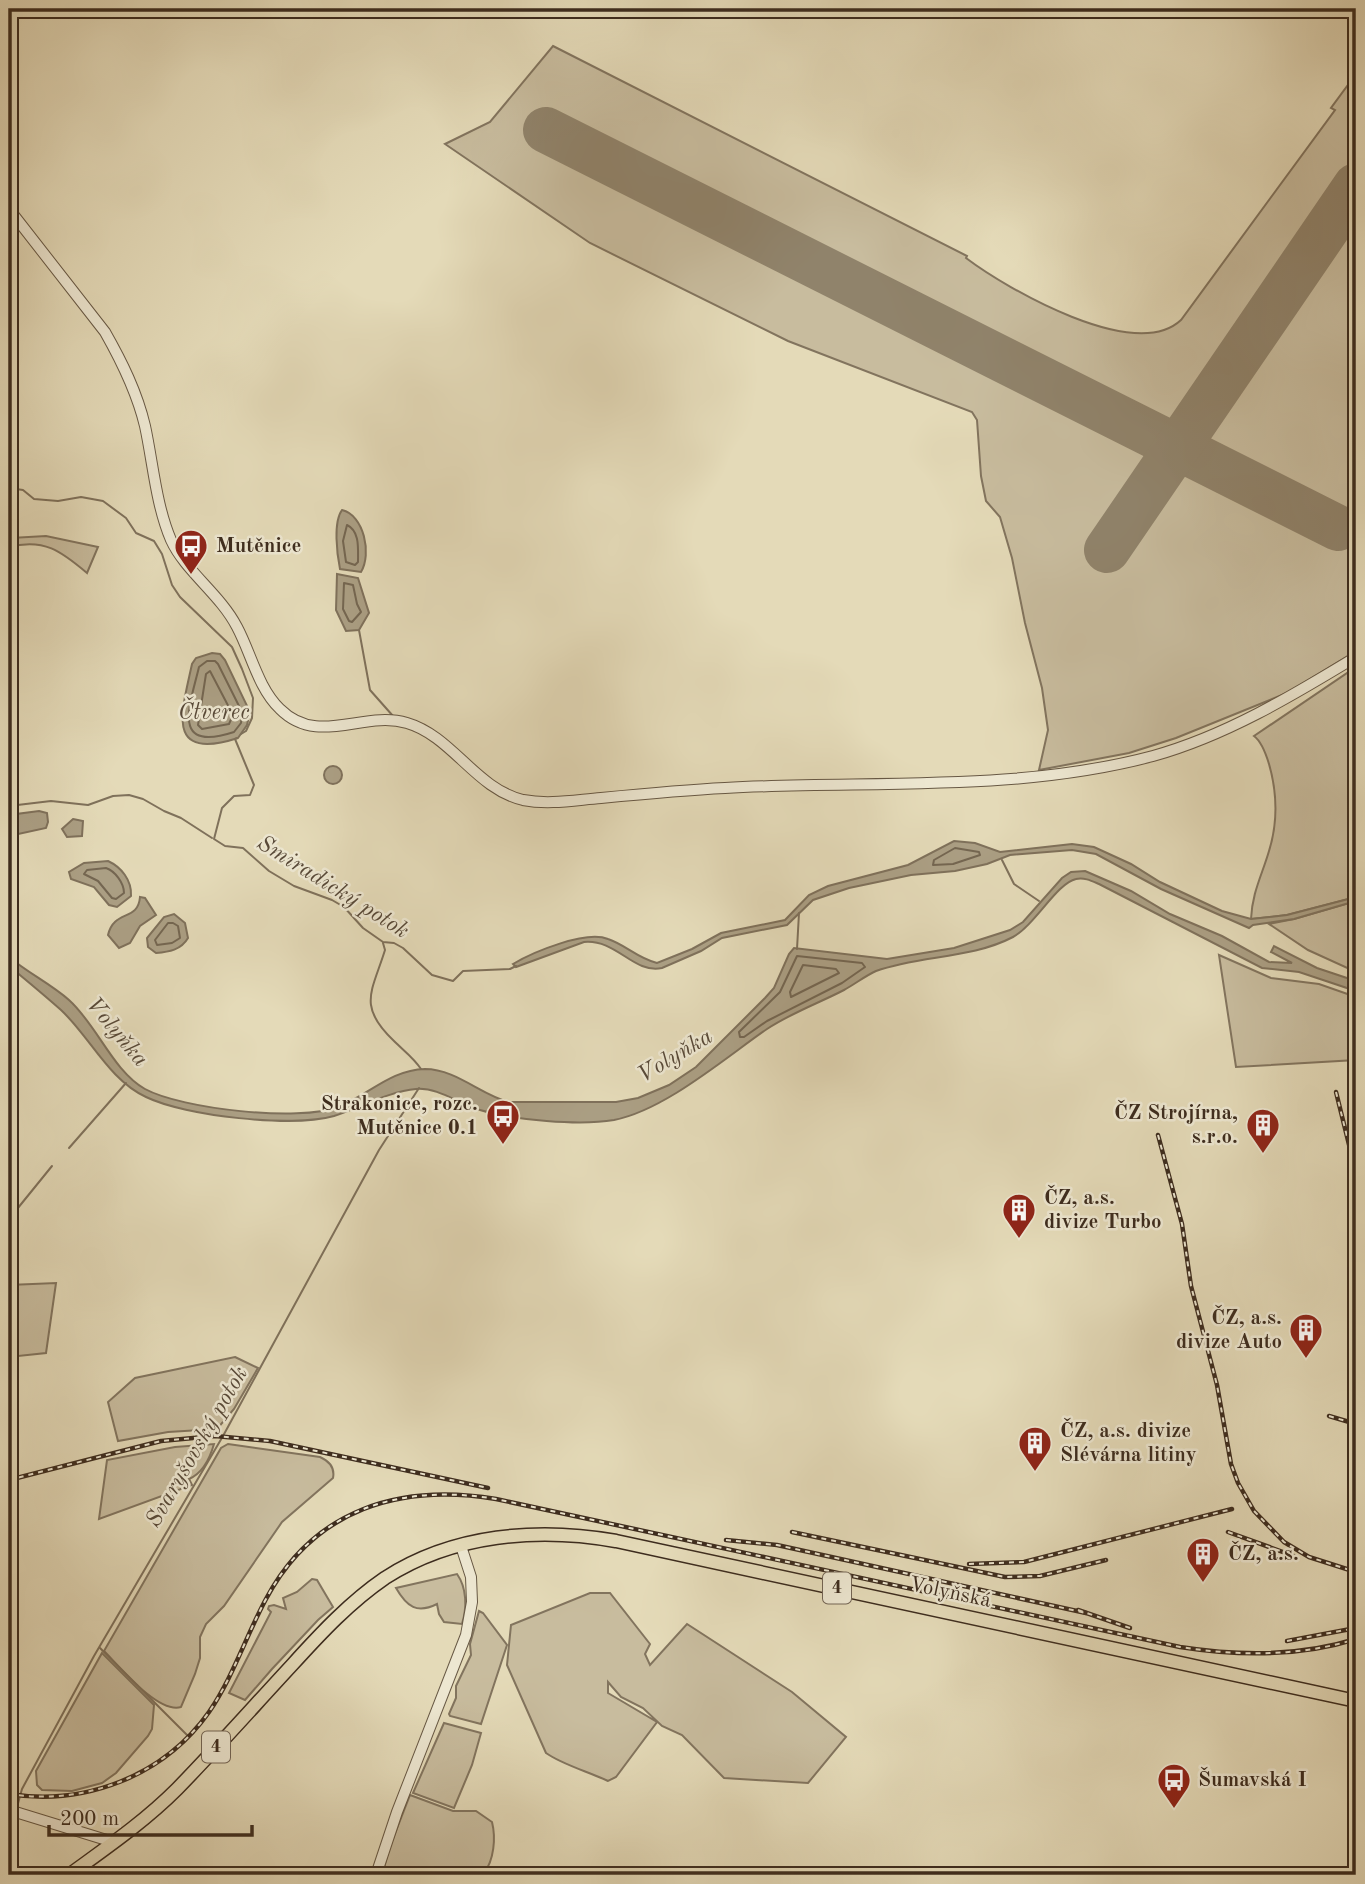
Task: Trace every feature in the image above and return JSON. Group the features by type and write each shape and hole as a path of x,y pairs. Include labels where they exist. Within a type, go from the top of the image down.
{"main road":[{"name":"Volyňská","path":"461,1546 534,1533 616,1541 1356,1700"},
{"name":"4","path":"69,1875 177,1788 342,1613 387,1577 461,1546"}],"street":[{"path":"9,209 105,332 117,353 144,422 163,515 171,540 227,610 268,695 300,724 323,728 381,720 412,724 436,738 470,769 497,788 520,799 550,803 696,789 992,780 1088,771 1156,755 1225,730 1356,657"},
{"path":"376,1875 397,1812 466,1635 472,1602 471,1577 461,1546"},
{"path":"9,1810 113,1842"}],"shaded area":[{"path":"553,46 967,256 966,258 985,271 1040,303 1072,317 1134,333 1160,331 1181,320 1335,110 1331,108 1356,74 1356,651 1287,693 1176,738 1129,753 1039,770 1048,730 1042,688 1000,517 986,501 981,476 977,420 972,412 788,341 590,243 445,144 490,122"},
{"path":"9,531 11,538 46,536 98,547 87,573 69,558 42,545 9,547"},
{"path":"1356,667 1356,897 1287,915 1251,919 1255,892 1272,840 1275,807 1269,764 1265,752 1254,736"},
{"path":"1356,901 1356,972 1308,950 1269,924 1294,919"},
{"path":"1219,955 1271,978 1319,984 1356,997 1356,1060 1236,1067"},
{"path":"56,1283 46,1353 9,1357 9,1285"},
{"path":"235,1357 258,1368 234,1409 217,1429 168,1432 118,1441 108,1402 135,1378"},
{"path":"214,1444 205,1464 189,1479 192,1485 99,1519 107,1460 175,1447"},
{"path":"228,1444 320,1457 331,1465 333,1478 282,1522 224,1606 206,1624 200,1637 200,1658 195,1674 181,1707 172,1707 150,1696 104,1651 221,1448"},
{"path":"457,1574 463,1585 465,1598 462,1624 444,1622 437,1604 424,1608 413,1607 396,1588"},
{"path":"312,1579 317,1580 333,1607 245,1700 229,1693 271,1612 269,1606 286,1609 283,1598 297,1592"},
{"path":"590,1593 610,1593 650,1644 645,1654 650,1665 687,1624 792,1692 846,1737 808,1783 724,1778 682,1735 662,1726 643,1708 621,1697 608,1682 608,1693 657,1722 616,1777 608,1781 552,1757 546,1753 507,1665 511,1625"},
{"path":"479,1611 507,1645 481,1724 449,1714 456,1698 456,1686 471,1655 470,1644"},
{"path":"102,1653 154,1705 152,1729 116,1773 102,1783 72,1791 42,1790 37,1785 36,1771"},
{"path":"444,1723 481,1733 472,1765 454,1808 413,1793"},
{"path":"410,1795 453,1811 476,1811 492,1822 493,1849 484,1873 441,1867 428,1875 382,1875"}],"water":[{"path":"342,510 356,519 364,536 366,555 361,572 340,569 337,522"},
{"path":"337,574 358,578 369,613 359,630 346,631 336,610"},
{"name":"Čtverec","path":"212,653 220,654 225,660 250,712 247,725 238,738 214,744 198,743 188,738 183,728 185,699 192,664 196,658"},
{"path":"329,766 337,766 342,775 340,782 329,784 324,779 324,771"},
{"path":"39,811 47,813 46,828 9,836 9,815"},
{"path":"73,819 83,821 82,836 67,837 62,829"},
{"path":"954,841 975,843 1000,852 1072,844 1094,847 1222,911 1251,919 1287,915 1356,897 1356,901 1294,919 1253,925 1249,928 1161,889 1096,854 1072,850 1010,855 987,864 955,871 911,875 849,888 813,900 787,925 722,938 701,951 662,968 642,966 616,950 584,942 516,967 513,964 560,944 587,937 608,939 657,963 692,949 721,933 785,920 809,895 828,886 908,865"},
{"path":"108,861 125,875 131,890 131,896 117,907 109,905 94,887 71,879 69,872 84,863"},
{"path":"1085,871 1131,891 1170,914 1222,936 1269,962 1292,963 1271,952 1274,946 1317,968 1356,981 1356,991 1299,972 1262,968 1099,884 1076,879 1061,888 1013,937 980,949 876,971 776,1023 694,1082 654,1106 614,1120 565,1122 494,1114 440,1093 416,1089 385,1096 334,1116 292,1121 212,1115 146,1097 121,1080 61,1010 9,966 9,957 69,1000 114,1060 134,1081 162,1096 185,1102 270,1113 320,1111 349,1102 390,1078 412,1070 425,1069 447,1073 509,1102 616,1102 638,1098 669,1085 696,1067 774,988 794,948 887,959 954,948 1010,930 1023,922 1062,878 1071,872"},
{"path":"140,897 145,898 156,915 140,926 130,943 119,948 108,935 111,927 120,918 135,910"},
{"path":"174,914 185,923 188,938 174,950 156,953 148,947 147,938 164,917"}],"waterway":[{"name":"Smiradický potok","path":"9,488 23,490 34,499 58,501 81,497 103,501 126,518 136,533 154,541 162,554 172,585 180,597 232,647 242,669 253,698 252,718 246,731 241,734"},
{"path":"359,630 370,690 393,716"},
{"name":"Smiradický potok","path":"237,738 235,739 254,785 250,795 234,796 222,808 214,839 225,846 243,848 269,871 294,886 344,907 363,928 383,942 394,943 403,948 432,975 453,981 463,971 510,969 516,966"},
{"path":"9,806 51,801 88,805 113,796 129,795 181,818 212,838"},
{"path":"1002,860 1014,884 1039,901"},
{"path":"797,949 799,913"},
{"path":"383,943 385,950 372,988 371,1008 382,1029 421,1069"},
{"path":"69,1148 126,1083"},
{"name":"Svaryšovský potok","path":"17,1807 22,1789 94,1656 223,1436 379,1150 419,1088"},
{"path":"9,1219 52,1166"},
{"path":"100,1648 188,1736"},
{"name":"Svaryšovský potok","path":"9,1835 14,1815"}],"runway":[{"path":"546,130 1338,528"},
{"path":"1107,550 1356,186"}],"railway":[{"path":"1336,1092 1356,1173"},
{"path":"1158,1135 1182,1224 1191,1286 1217,1385 1231,1464 1238,1483 1254,1511 1284,1542 1309,1557 1356,1572"},
{"path":"1329,1416 1356,1424"},
{"path":"9,1480 161,1441 215,1436 270,1441 488,1488"},
{"path":"9,1794 38,1797 94,1790 121,1782 169,1754 191,1734 209,1712 225,1685 266,1599 286,1568 309,1543 335,1524 363,1509 426,1495 496,1499 1180,1647 1246,1653 1291,1652 1356,1639"},
{"path":"969,1564 1024,1562 1232,1509"},
{"path":"792,1532 1005,1577 1040,1576 1106,1560"},
{"path":"1228,1532 1294,1556"},
{"path":"726,1540 777,1545 1086,1613"},
{"path":"1078,1610 1130,1628"},
{"path":"1287,1641 1356,1628"}],"place":[{"name":"Mutěnice","path":"191,576"},
{"name":"Strakonice, rozc. Mutěnice 0.1","path":"503,1146"},
{"name":"ČZ Strojírna, s.r.o.","path":"1263,1155"},
{"name":"ČZ, a.s. divize Turbo","path":"1019,1240"},
{"name":"ČZ, a.s. divize Auto","path":"1306,1360"},
{"name":"ČZ, a.s. divize Slévárna litiny","path":"1035,1473"},
{"name":"ČZ, a.s.","path":"1203,1584"},
{"name":"Šumavská I","path":"1174,1810"}],"water label":[{"name":"Volyňka","path":"117,1032"},
{"name":"Volyňka","path":"675,1056"}]}
